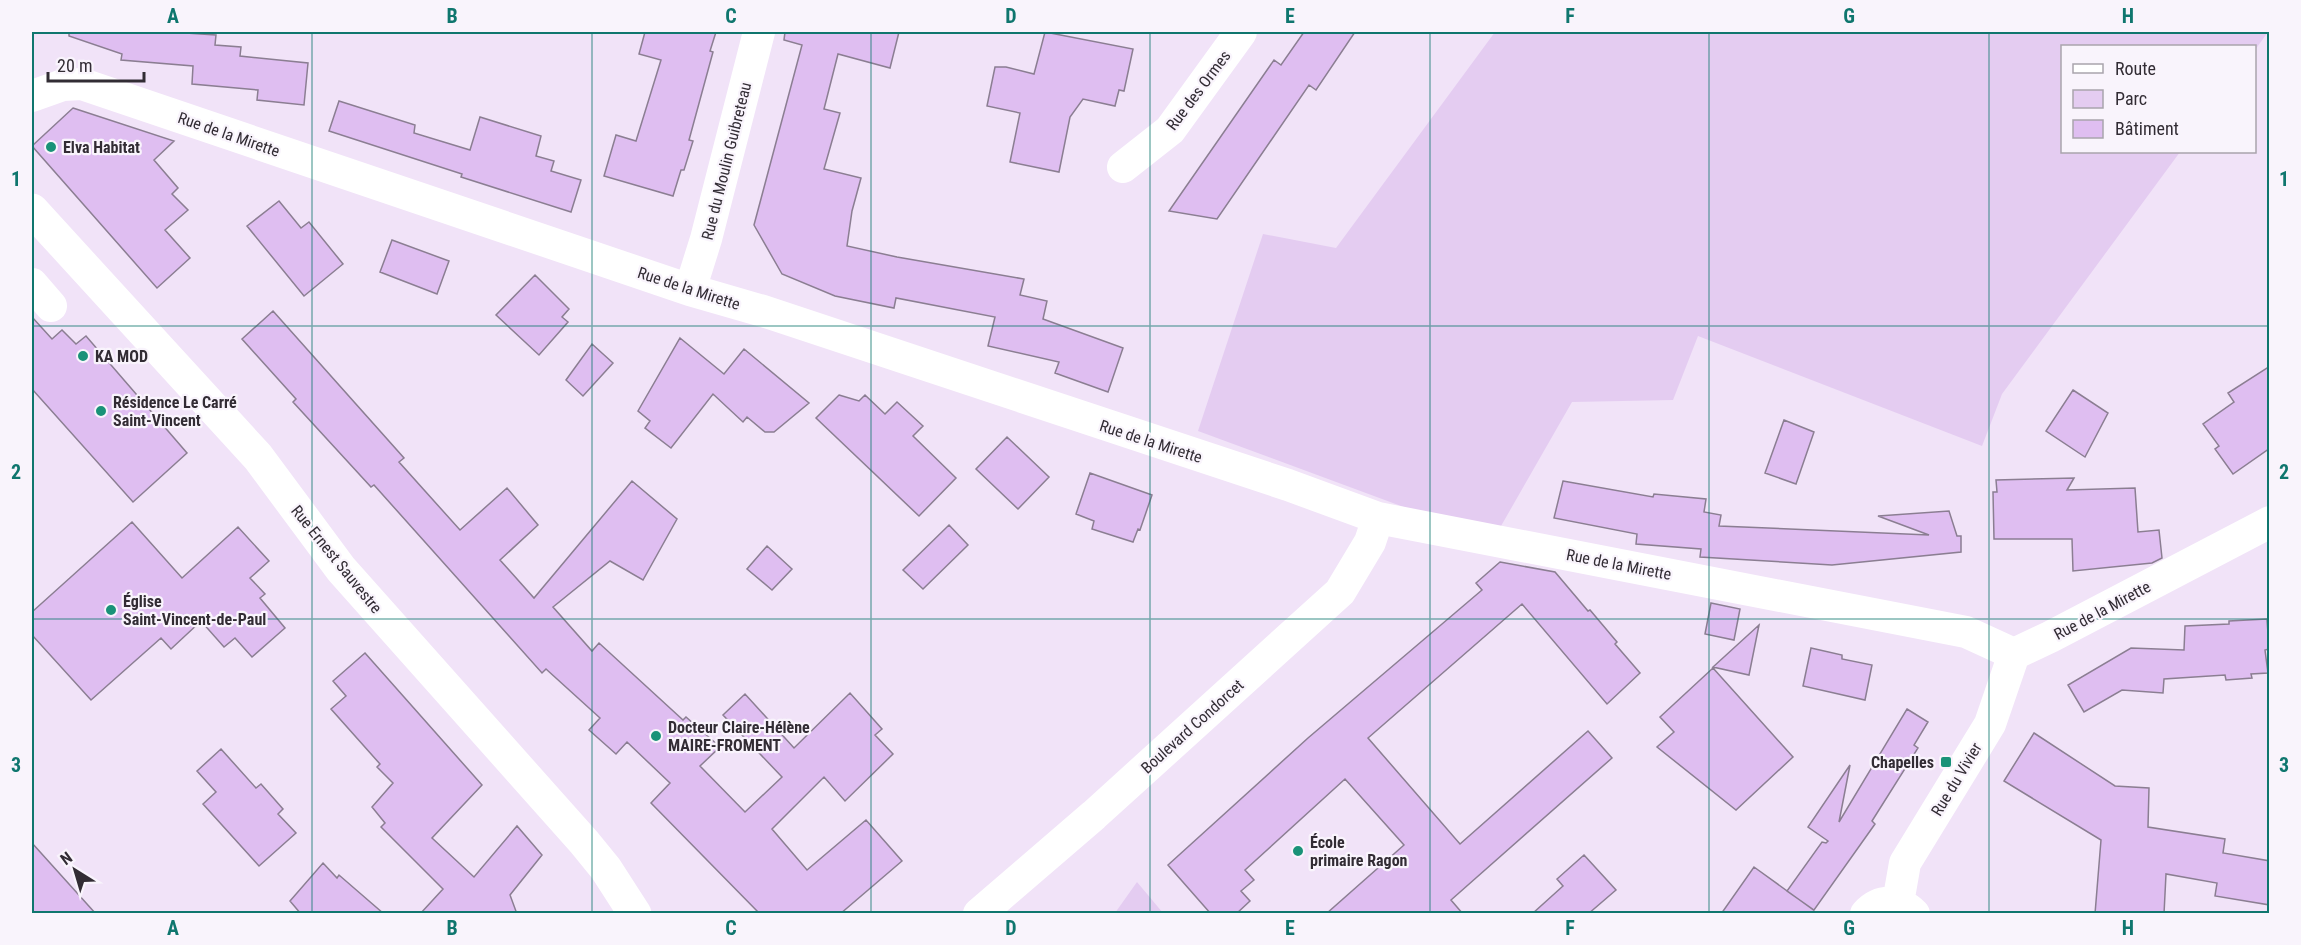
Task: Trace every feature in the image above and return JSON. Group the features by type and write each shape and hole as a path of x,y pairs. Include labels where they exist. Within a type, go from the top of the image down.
{"main road":[{"name":"Rue Ernest Sauvestre","path":"32,210 258,457 340,568 606,869 635,914"}],"street":[{"name":"Rue du Moulin Guibreteau","path":"690,290 706,238 759,32"},
{"name":"Rue des Ormes","path":"1123,167 1170,130 1240,32"},
{"name":"Rue de la Mirette","path":"32,96 63,85 82,84 690,290 763,311 1069,415 1288,485 1378,518 1966,632 2014,654 2270,522"},
{"name":"Boulevard Condorcet","path":"979,914 1094,814 1340,592 1370,542 1378,518"},
{"name":"Rue du Vivier","path":"1906,908 1905,863 1990,724 2014,654"},
{"path":"1866,914 1877,905 1887,902 1906,908"}],"green space":[{"path":"1495,32 2268,32 2256,49 2256,45 2061,45 2061,153 2179,153 2002,394 1982,446 1698,336 1673,400 1572,402 1493,540 1198,431 1263,234 1336,248"},
{"path":"1137,882 1163,913 1115,913"}],"building":[{"path":"69,32 170,32 216,35 215,45 241,47 240,56 308,63 304,105 257,100 258,90 192,84 193,66 121,60 122,54 69,36"},
{"path":"645,32 716,32 710,51 713,52 689,140 693,141 673,196 604,176 616,135 636,141 661,60 639,54"},
{"path":"785,32 899,32 890,68 838,54 824,109 840,113 824,169 861,178 852,211 847,246 1024,279 1020,295 1047,301 1043,319 1123,348 1108,392 1055,373 1059,362 988,346 995,317 896,298 894,308 835,296 782,274 754,225 802,45 784,40"},
{"path":"1045,32 1133,49 1124,91 1119,90 1115,106 1083,99 1070,117 1059,172 1010,162 1020,113 987,106 995,67 1006,67 1034,74"},
{"path":"1304,32 1355,32 1316,90 1309,85 1217,219 1169,211 1274,60 1281,65"},
{"path":"339,101 415,125 414,133 470,150 480,117 541,136 536,156 554,161 551,171 581,180 571,212 329,131"},
{"path":"73,108 174,141 154,160 178,188 172,194 188,210 165,230 190,258 157,288 32,146"},
{"path":"279,201 301,228 309,222 343,264 304,296 247,226"},
{"path":"392,240 449,261 437,294 380,272"},
{"path":"535,275 569,309 562,317 568,322 539,355 496,315"},
{"path":"273,311 404,458 399,462 460,530 507,488 538,525 500,560 534,598 632,481 677,519 643,580 610,561 553,607 592,651 599,643 683,720 686,717 720,747 700,766 745,812 782,777 723,715 745,694 794,748 850,693 882,729 875,735 893,754 845,801 824,777 772,829 807,870 866,820 902,861 840,914 760,914 651,803 670,783 627,742 616,754 589,730 600,718 546,669 542,673 374,485 371,487 293,402 296,399 242,339"},
{"name":"Résidence Le Carré Saint-Vincent","path":"32,317 52,339 62,330 76,344 86,336 187,453 133,502 32,389"},
{"path":"680,338 724,374 744,349 809,403 774,432 765,432 747,417 743,422 713,394 671,448 645,428 650,421 638,411"},
{"path":"592,344 613,363 583,396 566,380"},
{"path":"2270,366 2270,448 2233,474 2215,449 2219,446 2203,424 2234,402 2228,393"},
{"path":"2073,390 2108,413 2085,457 2046,431"},
{"path":"839,395 859,401 865,395 885,414 897,402 923,426 913,436 956,478 919,516 816,418"},
{"path":"1784,420 1814,432 1796,484 1765,473"},
{"path":"1007,437 1049,477 1018,509 976,469"},
{"path":"1090,473 1152,495 1140,530 1138,529 1133,542 1092,529 1094,521 1076,514"},
{"path":"2074,478 2067,490 2135,488 2138,532 2159,530 2162,558 2152,563 2073,571 2072,539 1994,539 1993,492 1997,492 1996,480"},
{"path":"1563,481 1653,497 1654,494 1706,499 1704,512 1721,515 1719,526 1929,535 1878,516 1949,511 1957,536 1961,536 1961,552 1832,565 1700,557 1701,549 1636,544 1637,534 1554,518"},
{"name":"Église Saint-Vincent-de-Paul","path":"132,522 182,578 238,527 269,561 250,578 265,594 260,598 285,628 252,657 235,638 224,647 201,621 171,649 161,638 91,700 32,635 32,612"},
{"path":"949,525 968,545 923,589 903,570"},
{"path":"767,546 792,569 772,590 747,569"},
{"path":"1500,562 1555,572 1617,642 1615,644 1640,673 1607,704 1522,604 1368,738 1460,844 1588,731 1612,758 1451,900 1463,914 1326,914 1404,845 1345,779 1245,870 1254,880 1241,891 1250,901 1236,914 1211,914 1168,865 1308,738 1482,590 1476,583"},
{"path":"1711,603 1740,609 1734,640 1705,634"},
{"path":"2267,619 2269,649 2265,650 2268,673 2251,674 2252,678 2226,680 2225,675 2164,679 2163,693 2122,690 2084,712 2068,685 2131,648 2184,650 2185,626"},
{"path":"1759,625 1749,675 1713,667"},
{"path":"1811,648 1842,655 1842,659 1872,665 1865,700 1803,686"},
{"path":"365,653 482,785 432,838 474,877 517,826 542,855 510,895 517,914 420,914 443,889 381,827 385,823 372,807 393,783 377,767 380,764 331,709 346,696 333,681"},
{"path":"1713,668 1793,757 1736,810 1657,747 1674,732 1660,717"},
{"path":"1907,709 1928,722 1914,745 1918,748 1872,821 1875,824 1814,910 1787,891 1822,842 1828,841 1808,827 1850,765 1839,822"},
{"path":"2034,733 2115,786 2149,788 2148,827 2225,839 2223,853 2270,861 2270,905 2215,896 2217,883 2166,874 2164,914 2095,914 2101,840 2004,781"},
{"path":"221,749 256,788 261,784 283,809 278,814 296,833 259,866 203,804 216,792 197,771"},
{"path":"32,843 96,914 32,914"},
{"path":"1584,855 1616,890 1588,914 1532,914 1563,886 1557,879"},
{"path":"323,863 337,878 339,875 384,914 301,914 290,901"},
{"path":"1754,867 1819,914 1721,914"}],"place":[{"name":"Elva Habitat","path":"51,147"},
{"name":"KA MOD","path":"83,356"},
{"name":"Résidence Le Carré Saint-Vincent","path":"101,411"},
{"name":"Église Saint-Vincent-de-Paul","path":"111,610"},
{"name":"Docteur Claire-Hélène MAIRE-FROMENT","path":"656,736"},
{"name":"Chapelles","path":"1946,762"},
{"name":"École primaire Ragon","path":"1298,851"}]}
